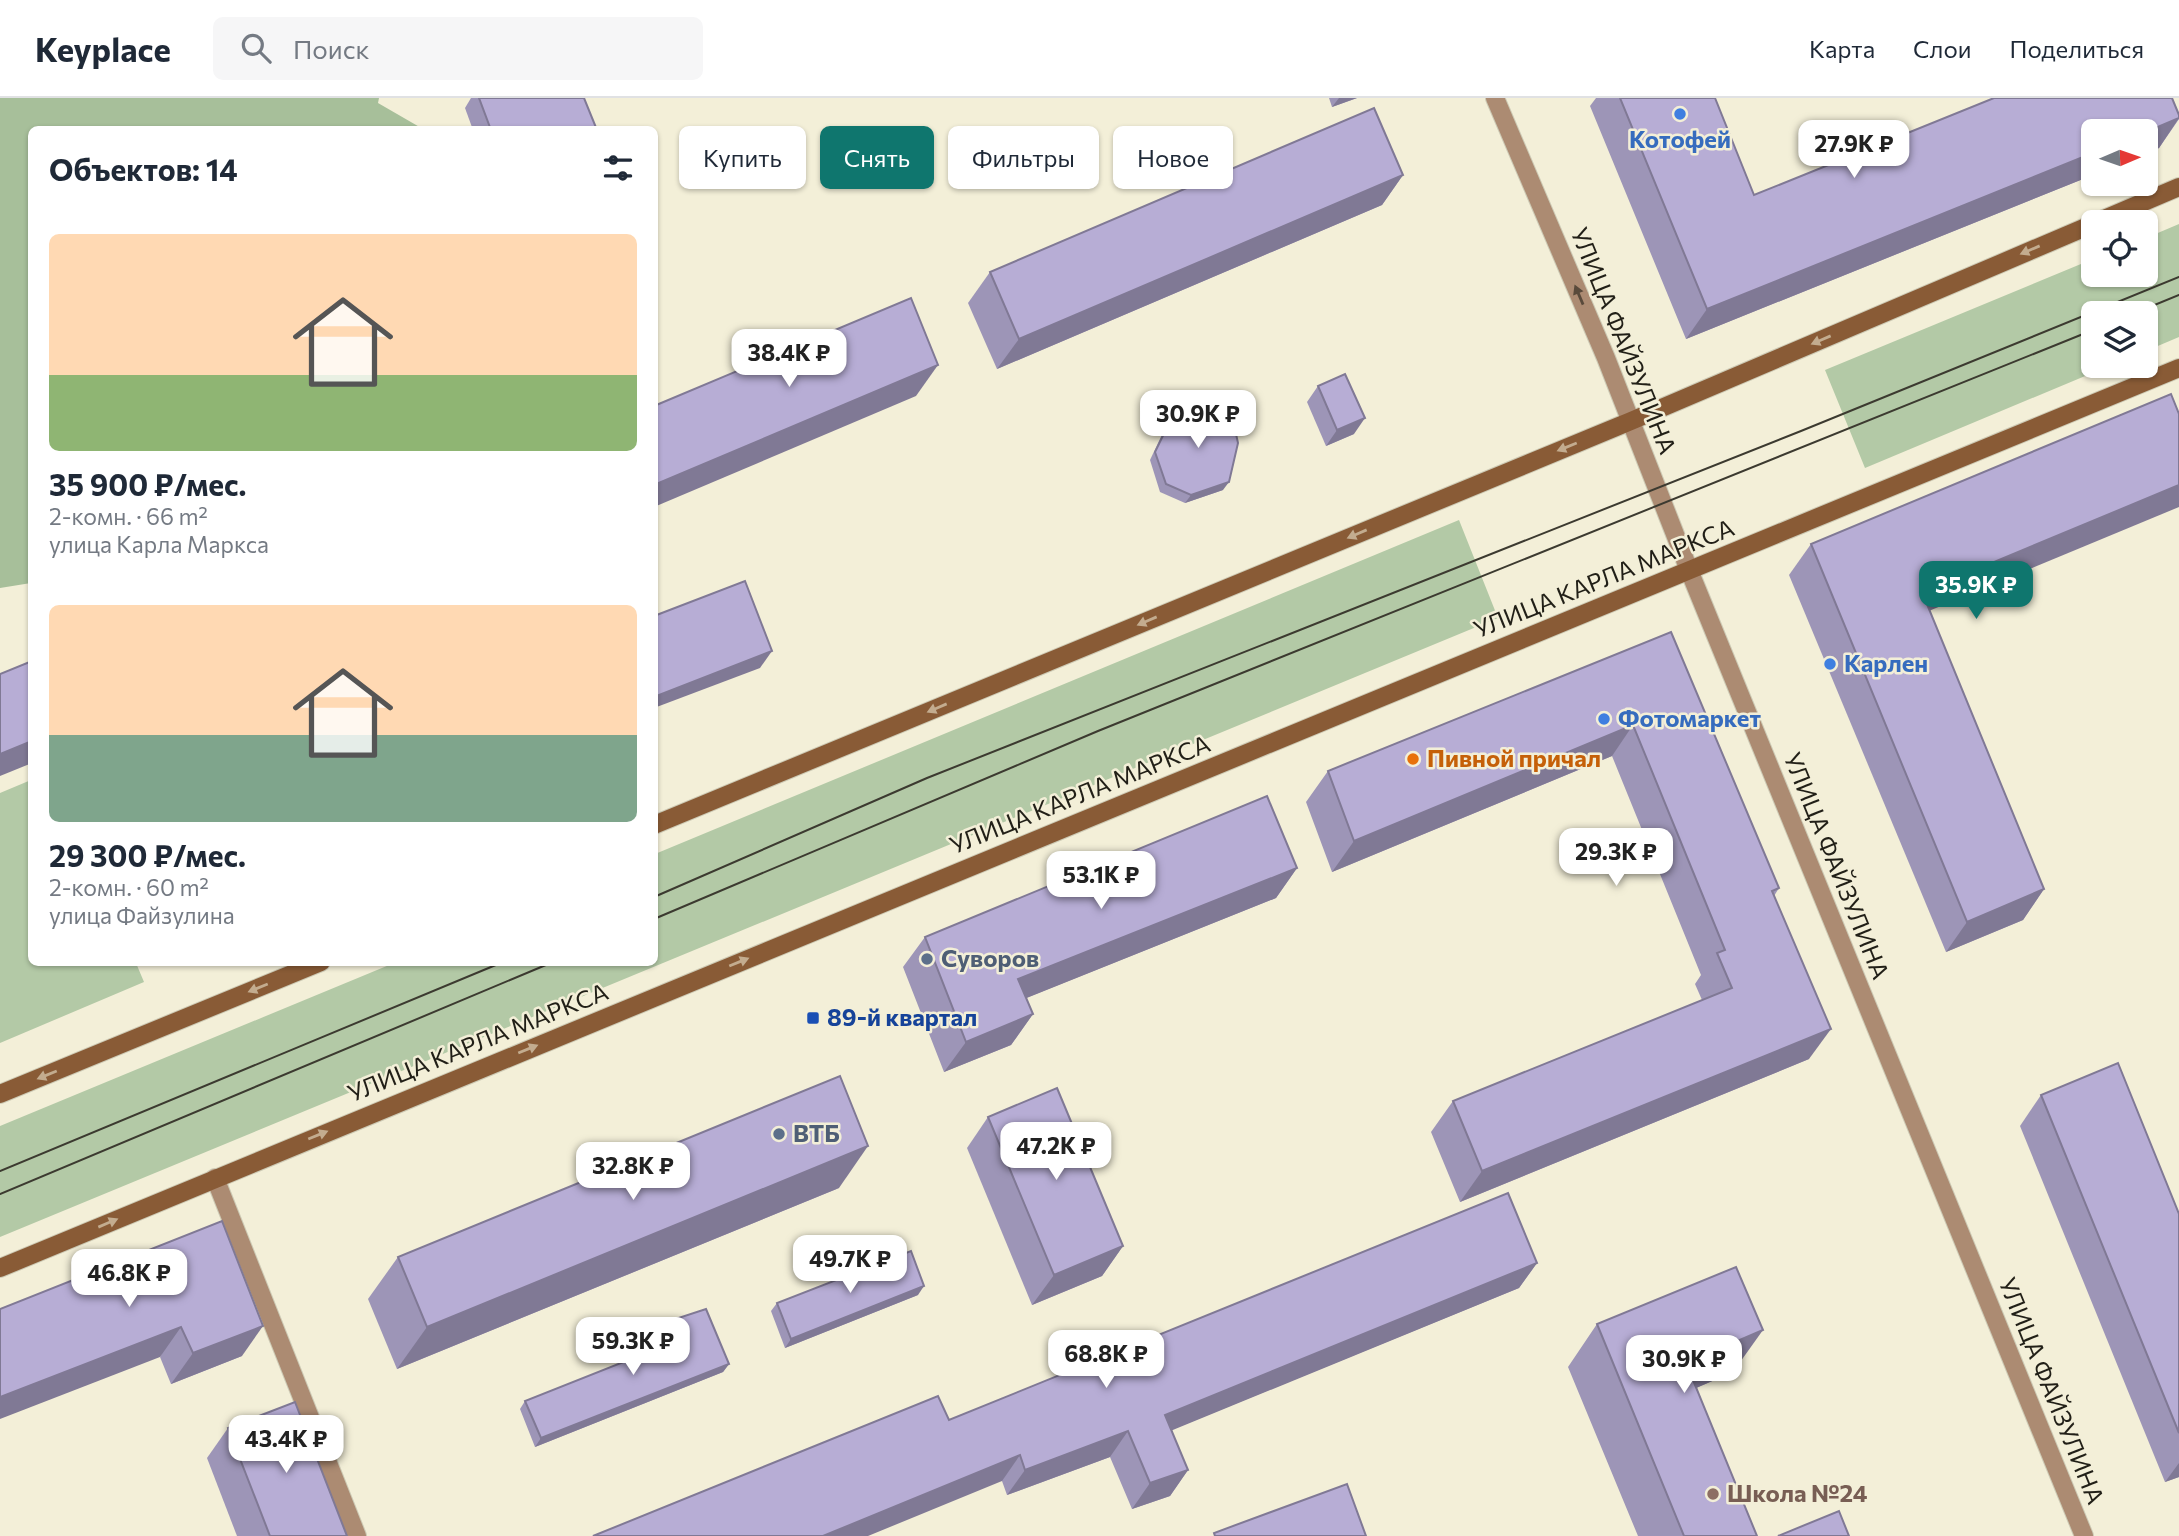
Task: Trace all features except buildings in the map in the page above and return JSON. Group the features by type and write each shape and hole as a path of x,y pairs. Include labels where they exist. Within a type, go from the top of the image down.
{"main road":[{"path":"2125,210 2179,187"},
{"path":"658,823 1631,421 2081,229"},
{"name":"УЛИЦА КАРЛА МАРКСА","path":"0,1268 2179,368"},
{"path":"0,1094 311,966"}],"street":[{"name":"УЛИЦА ФАЙЗУЛИНА","path":"1495,98 1606,358 1689,570 2084,1536"},
{"path":"215,1178 357,1536"}],"green space":[{"path":"0,98 379,98 378,103 418,126 28,126 28,583 0,588"},
{"path":"2179,224 2179,337 2158,346 2158,301 2081,301 2081,378 1865,468 1825,370 2081,264 2081,287 2158,287 2158,233"},
{"path":"1459,520 1498,618 658,965 658,853"},
{"path":"28,781 28,966 137,966 144,982 0,1043 0,793"},
{"path":"387,966 656,966 0,1237 0,1126"}],"tram line":[{"path":"658,895 927,778 1801,431 2179,277"},
{"path":"2158,304 2179,295"},
{"path":"658,917 1098,731 2081,335"},
{"path":"0,1171 493,966"},
{"path":"0,1194 543,966"}],"place":[{"name":"Котофей","path":"1680,114"},
{"name":"Карлен","path":"1830,664"},
{"name":"Фотомаркет","path":"1604,719"},
{"name":"Пивной причал","path":"1413,759"},
{"name":"Суворов","path":"927,959"},
{"name":"89-й квартал","path":"813,1018"},
{"name":"ВТБ","path":"779,1134"},
{"name":"Школа №24","path":"1713,1494"}]}
